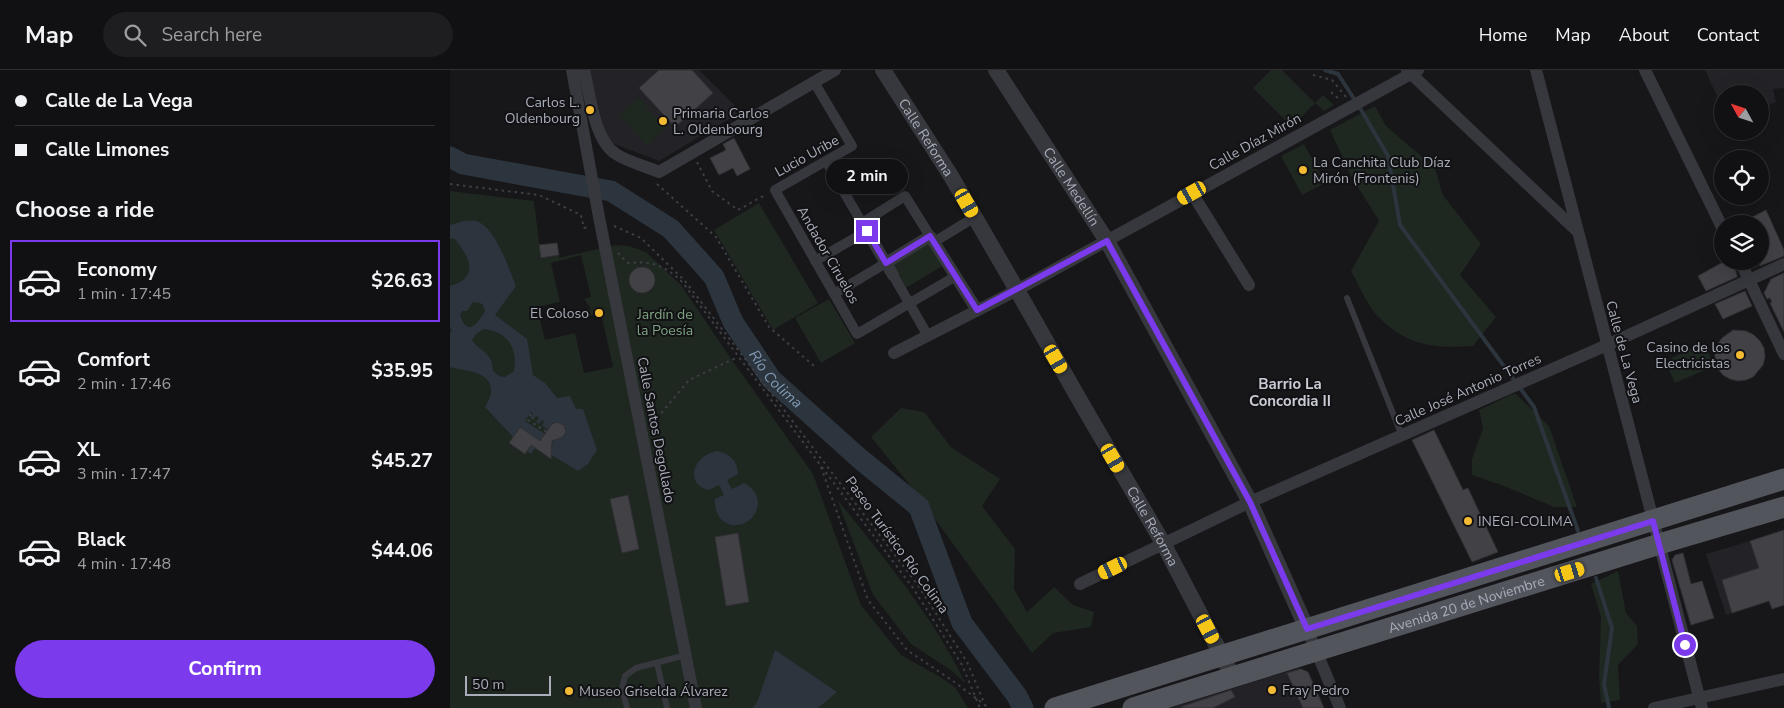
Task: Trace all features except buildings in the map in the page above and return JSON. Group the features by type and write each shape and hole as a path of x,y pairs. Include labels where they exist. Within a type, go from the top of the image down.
{"main road":[{"name":"Avenida 20 de Noviembre","path":"1060,707 1784,479"},
{"name":"Avenida 20 de Noviembre","path":"1133,708 1659,544 1784,507"}],"street":[{"name":"Calle Santos Degollado","path":"572,70 585,148 696,708"},
{"path":"584,70 599,135 608,148 618,156 659,172 835,70"},
{"name":"Calle Reforma","path":"883,70 951,176 1163,543 1233,677"},
{"name":"Calle Medellín","path":"996,70 1107,241 1250,502 1340,708"},
{"name":"Calle de La Vega","path":"1536,70 1700,703"},
{"path":"1645,70 1716,215"},
{"path":"1412,71 1577,231"},
{"name":"Calle Díaz Mirón","path":"894,353 1017,290 1412,71"},
{"name":"Lucio Uribe","path":"775,190 852,146 814,82"},
{"path":"826,161 928,336"},
{"name":"Andador Ciruelos","path":"775,190 857,334 909,304"},
{"path":"1192,193 1249,285"},
{"path":"815,260 864,227 905,196 977,310"},
{"path":"834,294 886,263 975,217"},
{"name":"Calle José Antonio Torres","path":"1080,584 1250,502 1607,345 1784,264"},
{"path":"1744,270 1784,354"},
{"path":"909,304 956,276"},
{"path":"1654,708 1700,703 1784,679"}],"lane":[{"path":"1347,298 1402,436"},
{"path":"627,708 622,688 625,676 636,668 686,655"},
{"path":"657,664 667,708"}],"path":[{"path":"1313,75 1332,80 1357,103"},
{"path":"693,153 712,191 738,210 775,190"},
{"path":"655,182 716,237 769,327 814,366"},
{"name":"Paseo Turístico Río Colima","path":"450,184 539,195 581,216 584,228 610,224 641,238 685,281 917,584 967,662 984,705"},
{"path":"601,226 628,263 644,262 669,269 684,283 914,588 962,665 980,708"},
{"path":"648,428 689,380 742,355"},
{"path":"531,414 528,420 547,432"},
{"path":"533,423 537,418"},
{"path":"539,427 542,422"},
{"name":"Paseo Turístico Río Colima","path":"816,453 868,600 907,650 953,680 989,708"}],"shaded area":[{"name":"Primaria Carlos L. Oldenbourg","path":"589,70 699,70 741,112 659,161 612,143 602,130"},
{"path":"1705,70 1784,70 1784,88 1773,89 1776,102 1769,105 1769,85 1714,85 1714,90"},
{"path":"464,221 476,221 489,231 501,249 516,286 495,315 527,339 533,375 545,383 557,398 570,396 576,409 583,409 597,450 588,464 578,471 550,454 553,441 565,435 566,429 564,425 554,423 548,430 542,426 544,421 542,420 539,424 536,422 539,418 536,416 533,420 530,418 533,414 531,412 525,421 545,434 531,454 527,451 535,438 520,427 513,437 485,407 491,392 487,380 476,373 450,367 450,333 452,331 450,327 450,286 466,277 469,272 469,266 468,259 460,246 455,239 450,238 450,225","holes":["473,302 483,305 485,311 476,324 469,327 466,326 460,315 462,311 467,311","484,329 499,334 513,348 514,371 505,377 499,376 493,371 491,360 472,340 476,334"]},
{"path":"717,451 732,458 738,469 738,474 727,480 732,489 744,483 754,491 758,499 757,508 753,516 746,522 738,525 729,524 720,518 717,513 715,499 724,495 719,485 709,490 701,487 694,477 697,464 702,458"},
{"path":"1750,541 1769,601 1726,615 1706,554"},
{"path":"775,650 837,692 818,708 753,708 758,700"},
{"name":"Fray Pedro","path":"1298,668 1308,672 1324,708 1170,708"}],"green space":[{"path":"1271,70 1282,70 1315,103 1292,127 1253,88"},
{"path":"1323,95 1334,105 1324,111 1315,103"},
{"path":"638,97 666,128 647,146 619,115"},
{"path":"1375,106 1386,126 1435,168 1443,195 1481,244 1460,275 1496,317 1473,346 1444,347 1431,345 1407,338 1396,332 1374,312 1351,271 1379,221 1351,176 1330,130"},
{"name":"La Canchita Club Díaz Mirón (Frontenis)","path":"1304,144 1325,183 1302,195 1281,156"},
{"name":"Jardín de la Poesía","path":"450,191 534,201 541,258 559,255 559,258 615,245 629,246 646,252 681,285 813,474 861,605 901,655 955,687 968,708 450,708","holes":["581,255 591,297 584,299 591,309 585,310 589,316 601,313 613,367 584,373 575,333 545,340 537,307 560,302 551,263"]},
{"path":"759,203 818,303 773,330 714,230"},
{"path":"929,240 944,265 904,289 889,265"},
{"path":"829,299 855,343 821,363 795,318"},
{"path":"1704,343 1714,366 1675,383 1665,361"},
{"path":"1515,393 1549,426 1577,507 1554,507 1472,475 1472,459 1483,428 1479,410"},
{"path":"901,408 924,412 951,447 1000,479 982,506 1015,549 1014,589 1027,612 1054,587 1073,605 1094,612 1091,627 1053,633 1032,653 917,494 871,437"},
{"path":"837,499 907,588 939,635 966,684 952,671 911,644 873,595"},
{"path":"1618,571 1626,613 1637,626 1638,644 1618,665 1620,700 1601,703 1599,678 1601,617 1591,584"}],"waterway":[{"path":"1325,70 1338,74 1388,156 1400,225 1534,407 1578,531"},
{"name":"Río Colima","path":"450,157 463,164 611,191 671,229 714,277 733,322 771,379 859,458 919,507 962,623 1017,696 1023,708"},
{"path":"1596,578 1612,628 1604,684 1609,708"}],"place":[{"name":"Carlos L. Oldenbourg","path":"590,110"},
{"name":"Primaria Carlos L. Oldenbourg","path":"663,121"},
{"name":"La Canchita Club Díaz Mirón (Frontenis)","path":"1303,170"},
{"name":"El Coloso","path":"599,313"},
{"name":"Casino de los Electricistas","path":"1740,355"},
{"name":"INEGI-COLIMA","path":"1468,521"},
{"name":"Fray Pedro","path":"1272,690"},
{"name":"Museo Griselda Álvarez","path":"569,691"}],"district":[{"name":"Barrio La Concordia II","path":"1290,392"}],"route":[{"path":"867,231 886,263 930,236 977,310 1107,241 1250,502 1307,629 1653,521 1685,645"}]}
